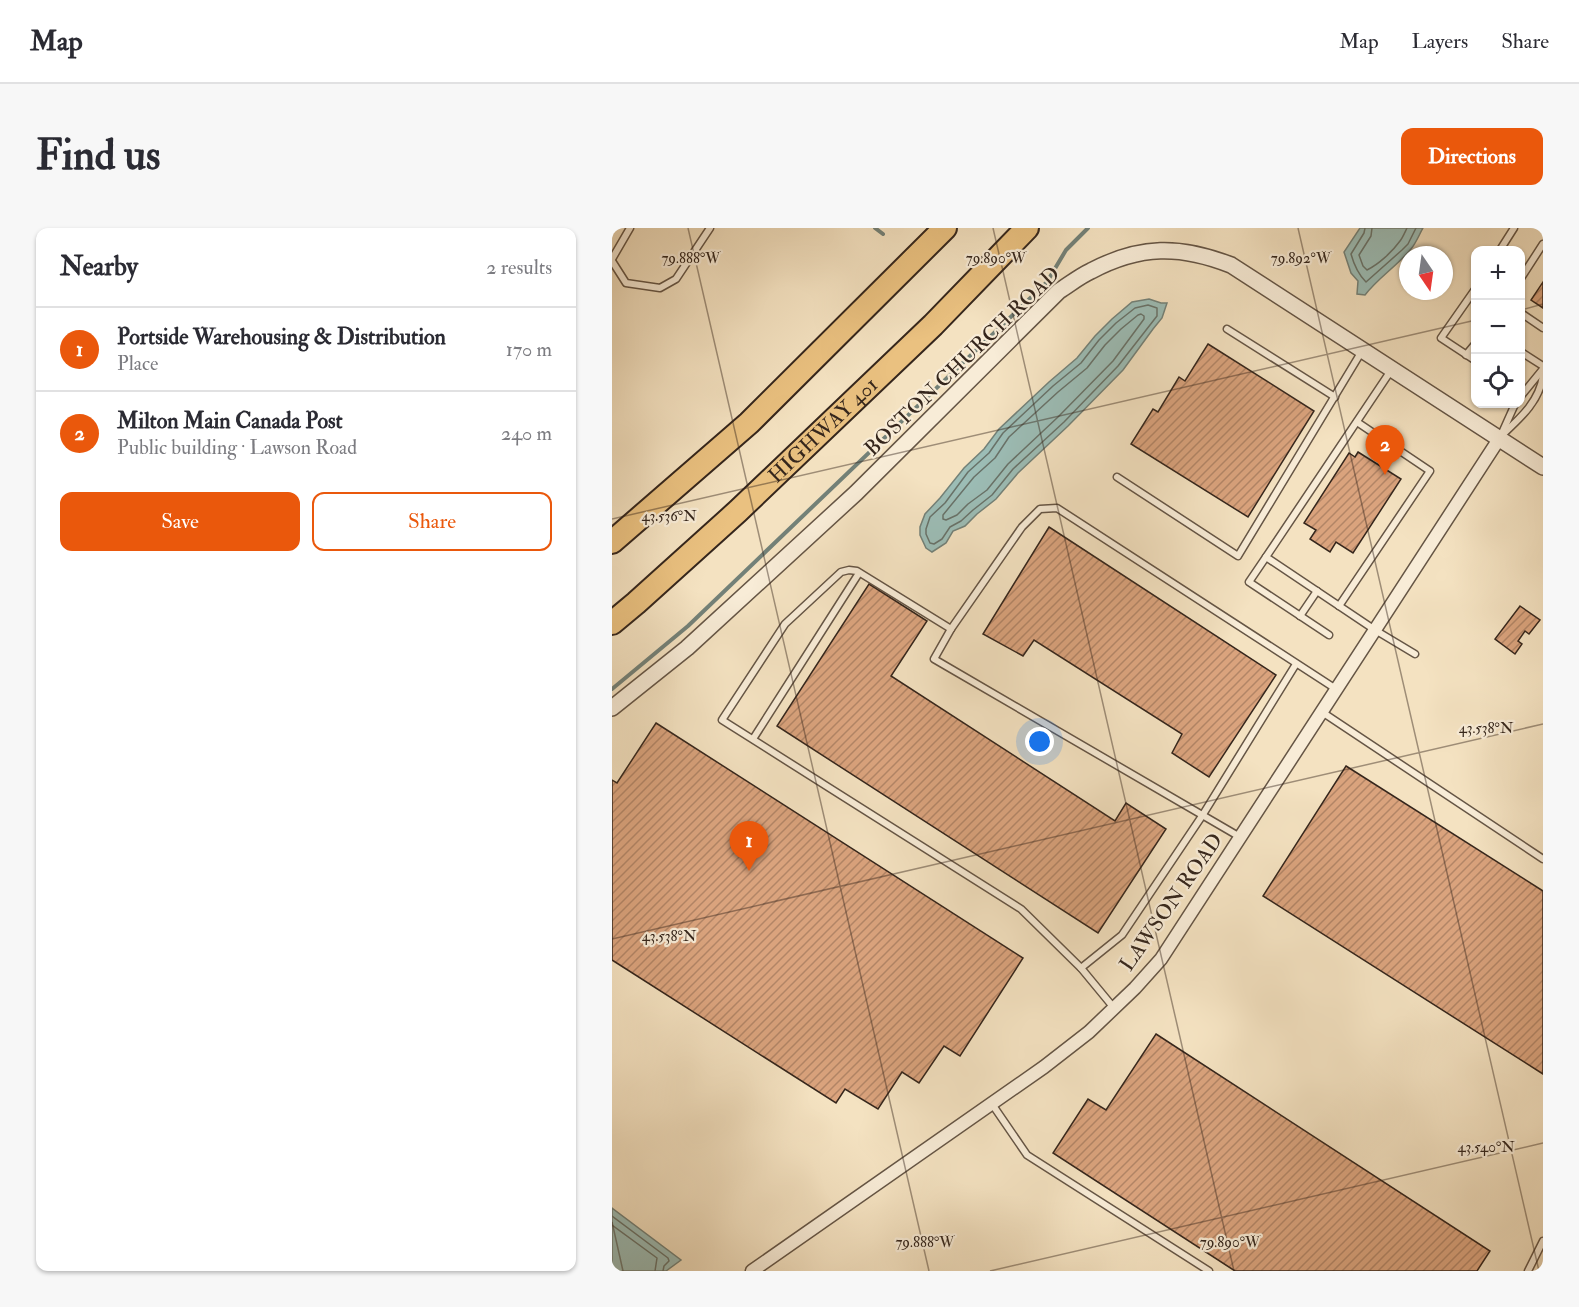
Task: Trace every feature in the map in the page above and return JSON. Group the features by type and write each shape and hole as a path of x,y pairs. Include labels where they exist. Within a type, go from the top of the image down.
{"highway":[{"path":"612,542 748,423 945,228"},
{"name":"HIGHWAY 401","path":"612,622 738,511 933,325 1027,228"}],"street":[{"name":"BOSTON CHURCH ROAD","path":"612,708 687,648 856,493 1059,291 1089,271 1114,260 1143,252 1167,250 1189,252 1209,256 1231,265 1543,467"},
{"name":"LAWSON ROAD","path":"752,1271 1044,1067 1080,1039 1135,988 1161,959 1499,439"}],"lane":[{"path":"630,228 612,260 626,283 660,288 676,279 710,228"},
{"path":"1503,246 1514,228"},
{"path":"1525,272 1543,244"},
{"path":"1471,295 1441,338 1471,358"},
{"path":"1525,316 1543,328"},
{"path":"1227,329 1335,397"},
{"path":"1466,355 1471,349"},
{"path":"1117,477 1238,556 1363,351"},
{"path":"1524,354 1543,368 1525,391"},
{"path":"1329,635 1249,582 1392,369"},
{"path":"1499,439 1527,411 1541,389 1543,376"},
{"path":"1499,439 1513,408"},
{"path":"1339,606 1430,471 1357,422"},
{"path":"1240,837 934,659 951,629 1022,527 1040,509 1057,508 1336,689"},
{"path":"1266,557 1415,654"},
{"path":"951,629 859,573 849,570 841,572 785,624 722,720 1021,909 1081,968 1114,1008"},
{"path":"753,739 859,573"},
{"path":"1300,616 1317,591"},
{"path":"1081,968 1122,935 1202,816 1296,664"},
{"path":"1321,712 1543,859"},
{"path":"992,1103 1027,1155 1209,1271"},
{"path":"1528,1271 1543,1241"}],"water":[{"path":"1360,228 1423,228 1413,246 1399,246 1399,262 1365,295 1357,294 1358,281 1351,273 1344,252"},
{"path":"1149,299 1167,303 1162,318 1123,370 1018,473 996,499 965,526 953,531 946,543 932,552 926,548 920,535 920,527 925,514 964,468 984,449 999,429 1077,358 1112,319 1132,302"},
{"path":"612,1208 681,1260 666,1271 612,1271"}],"building":[{"path":"1543,282 1543,308 1531,300"},
{"path":"1208,344 1314,411 1248,517 1131,444 1153,409 1158,412 1179,377 1185,381"},
{"path":"1358,452 1401,479 1353,553 1336,542 1330,552 1310,539 1316,530 1304,523 1349,453 1355,457"},
{"path":"1049,527 1276,675 1209,777 1172,753 1182,734 1034,640 1023,656 983,634"},
{"path":"869,584 927,621 891,676 1115,821 1126,803 1166,829 1098,933 777,726"},
{"path":"1520,606 1540,620 1529,634 1525,631 1518,641 1522,644 1515,654 1495,639"},
{"path":"656,723 1023,958 960,1056 944,1046 919,1083 902,1072 878,1109 845,1089 836,1103 612,960 612,780 617,783"},
{"path":"1346,766 1543,891 1543,1074 1263,896"},
{"path":"1156,1034 1490,1251 1477,1271 1235,1271 1053,1153 1088,1099 1106,1110"}],"waterway":[{"path":"875,228 883,234"},
{"path":"612,689 688,626 1047,282 1066,250 1088,228"}],"place":[{"name":"Milton Main Canada Post","path":"1385,475"},
{"name":"Portside Warehousing & Distribution","path":"749,871"}]}
